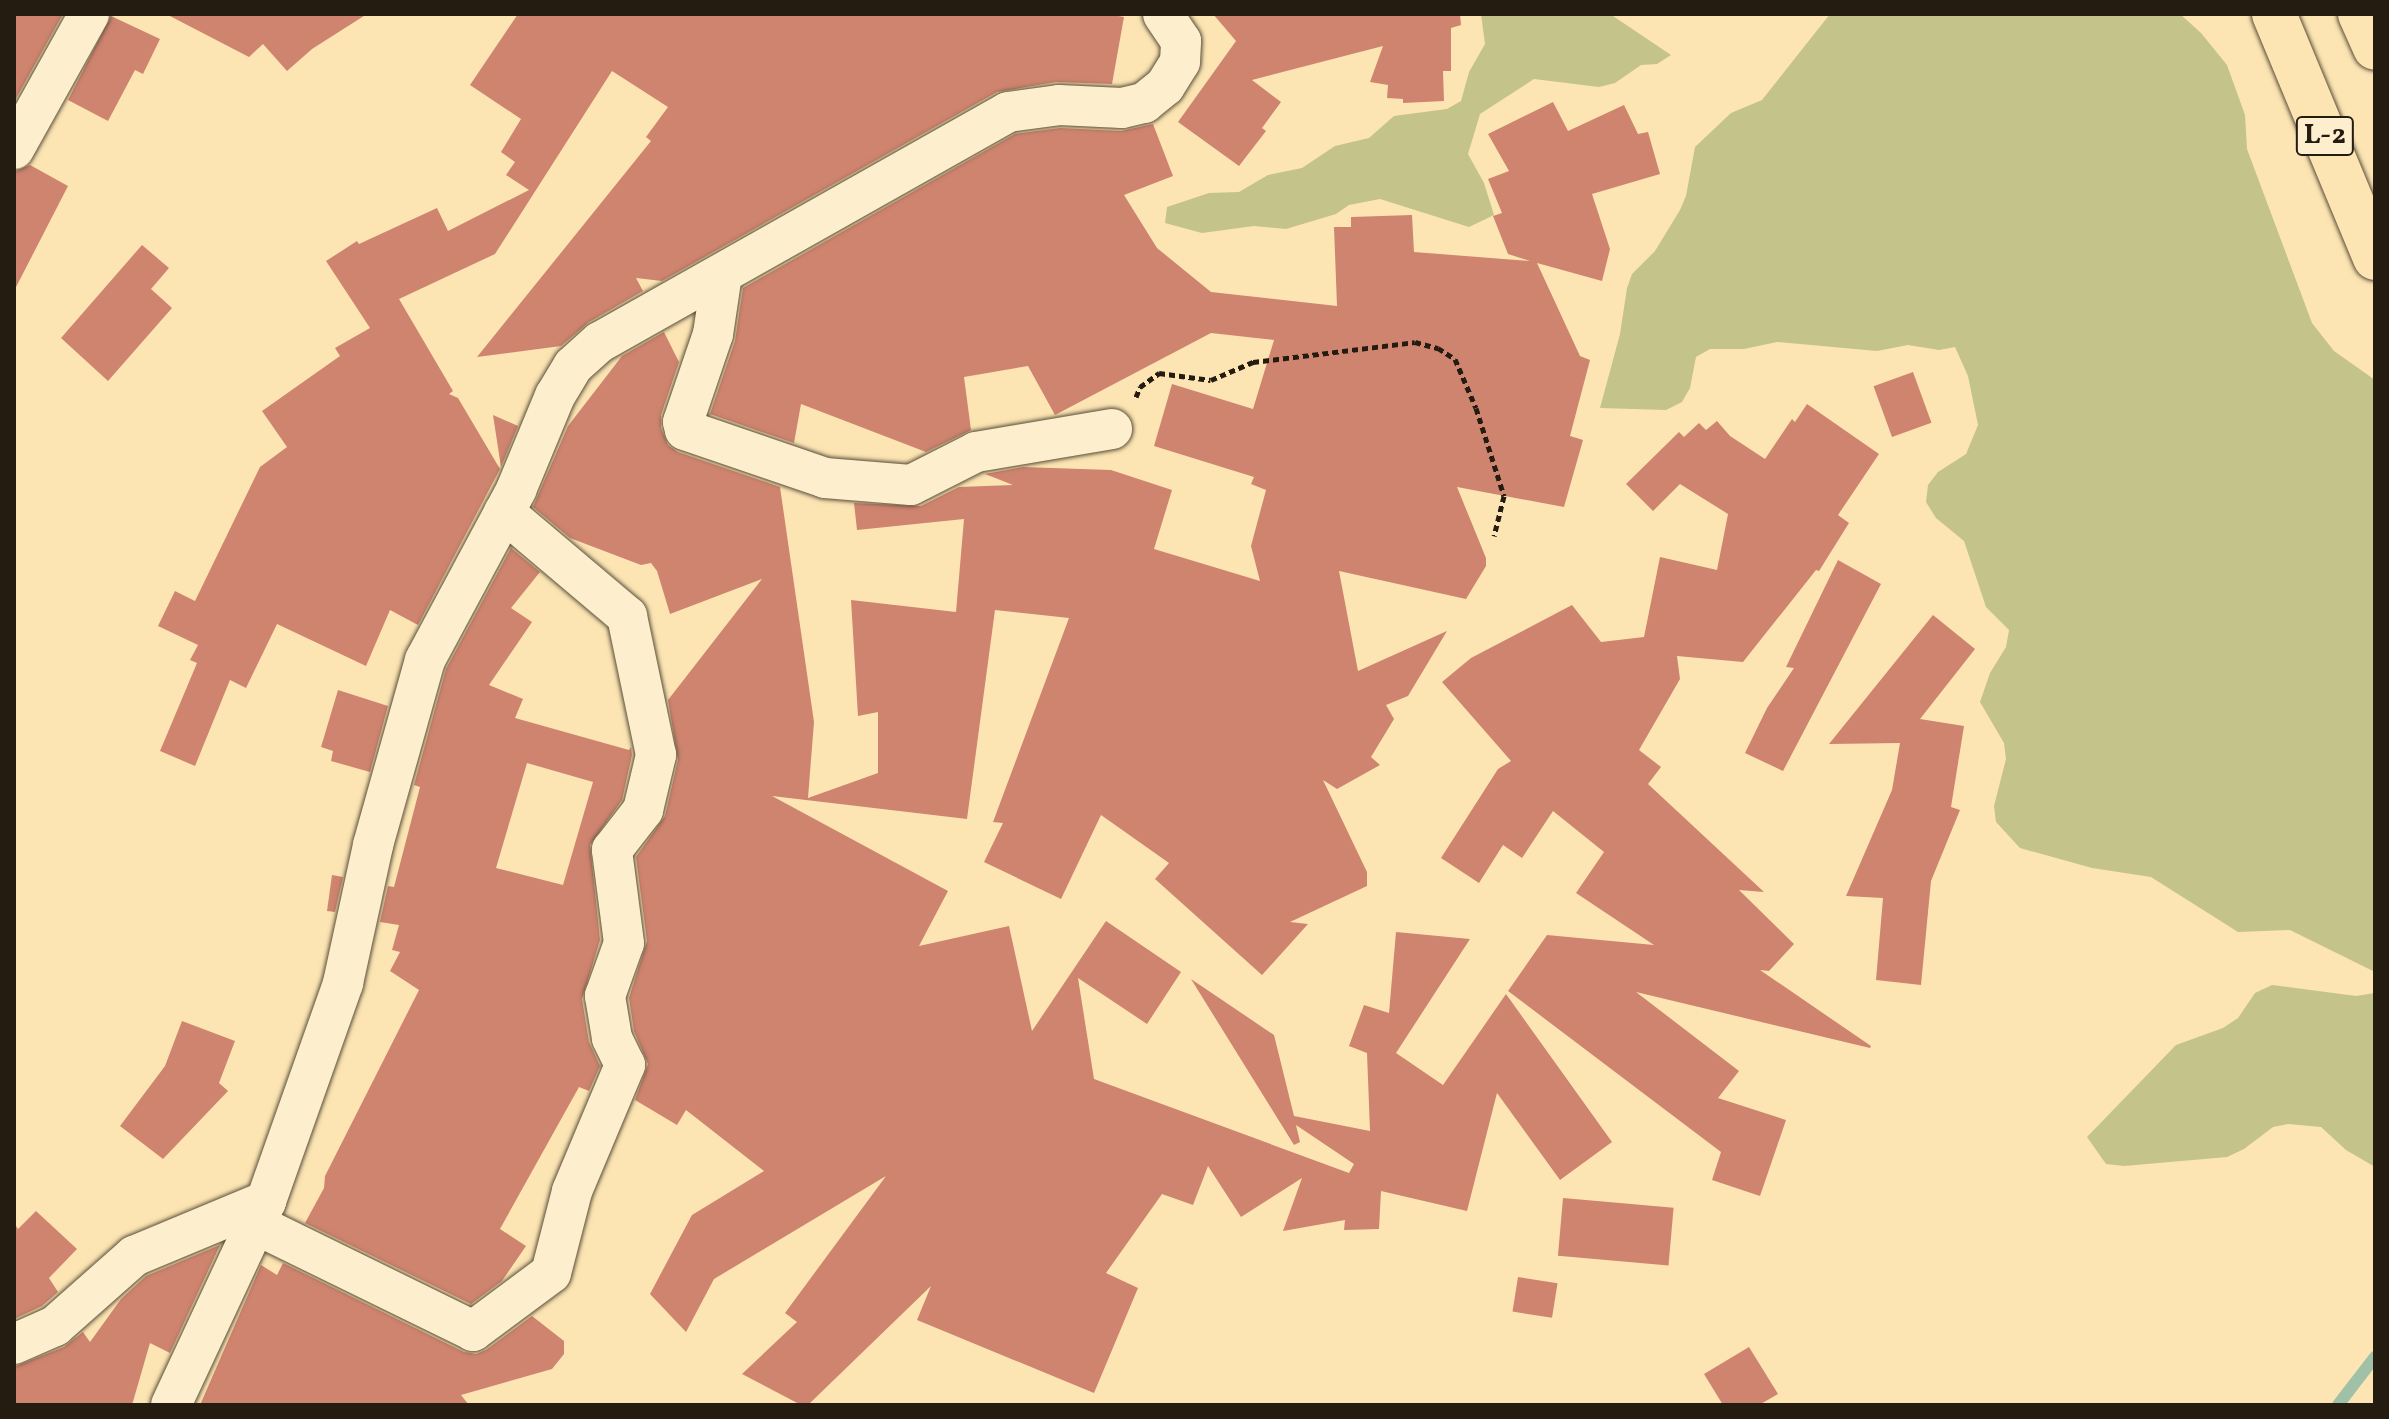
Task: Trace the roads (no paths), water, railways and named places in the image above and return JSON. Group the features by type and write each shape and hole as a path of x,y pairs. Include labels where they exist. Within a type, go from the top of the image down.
{"main road":[{"name":"L-2","path":"2274,14 2375,258"},
{"path":"2360,14 2375,48"}],"street":[{"path":"14,149 89,14"},
{"path":"171,1405 260,1212 343,983 373,845 425,660 504,512 555,396 573,366 600,342 1008,112 1059,105 1122,108 1144,103 1165,86 1180,62 1181,41 1163,14"},
{"path":"722,274 713,334 683,422 685,430 825,478 911,485 976,452 1112,429"},
{"path":"14,1344 55,1326 134,1256 260,1212 473,1331 551,1273 572,1191 625,1065 612,1038 605,996 624,943 612,850 643,810 656,755 627,616 504,512"}],"waterway":[{"path":"2338,1405 2375,1357"}]}
